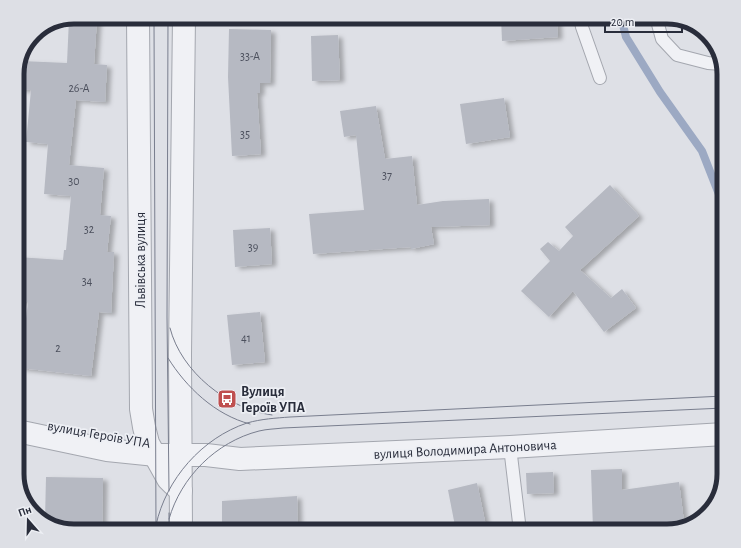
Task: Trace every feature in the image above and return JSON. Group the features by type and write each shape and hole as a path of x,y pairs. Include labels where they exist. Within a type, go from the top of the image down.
{"street":[{"name":"Львівська вулиця","path":"138,24 140,381 144,427 152,449 168,479 181,491"},
{"path":"181,524 180,338 184,24"},
{"name":"вулиця Героїв УПА","path":"24,420 152,449 181,452"},
{"name":"вулиця Героїв УПА","path":"24,432 107,450 152,449"},
{"name":"вулиця Володимира Антоновича","path":"181,452 200,451 206,455 240,459 510,447 717,434"}],"lane":[{"path":"581,24 600,78"},
{"path":"658,24 662,39 677,55 716,64"},
{"path":"510,447 519,524"}],"building":[{"path":"97,24 94,64 107,65 105,102 76,100 69,165 104,168 100,215 111,216 107,252 114,252 111,313 99,312 91,376 24,368 24,335 28,302 24,302 24,257 63,260 64,250 66,250 71,196 44,194 48,144 26,142 31,90 24,90 24,71 26,61 67,63 69,25"},
{"path":"501,24 557,24 558,37 502,41"},
{"path":"229,29 271,30 270,83 260,83 260,93 257,93 261,154 232,156 228,77"},
{"path":"338,35 340,80 312,81 311,36"},
{"path":"504,98 510,137 466,144 460,104"},
{"path":"376,106 385,159 412,156 417,205 443,201 489,199 490,225 431,227 434,244 411,249 411,247 313,254 309,214 364,210 356,135 344,137 340,111"},
{"path":"610,185 639,216 580,270 611,298 622,289 636,308 604,332 573,291 549,317 521,291 550,261 540,249 548,242 559,251 573,236 565,227"},
{"path":"270,228 272,264 235,267 233,230"},
{"path":"260,312 265,362 232,365 227,315"},
{"path":"622,469 622,490 679,482 684,521 667,524 593,524 591,470"},
{"path":"553,472 554,493 527,494 526,473"},
{"path":"46,477 103,478 102,524 67,524 48,516 48,500 45,500"},
{"path":"477,483 486,524 455,524 448,490"},
{"path":"297,496 298,524 222,524 222,501"}],"waterway":[{"path":"623,24 626,37 660,92 702,151 717,189"}],"tram line":[{"path":"154,24 156,524"},
{"path":"168,24 167,317 169,491"},
{"path":"170,328 184,359 209,386 239,405 272,415"},
{"path":"168,358 183,379 213,407 237,420 250,424"},
{"path":"156,524 168,492 177,476 188,462 215,439 247,423 290,417 717,396"},
{"path":"169,519 182,489 202,463 228,443 262,430 717,408"},
{"path":"169,513 169,524"}],"place":[{"name":"Вулиця Героїв УПА","path":"227,399"}]}
